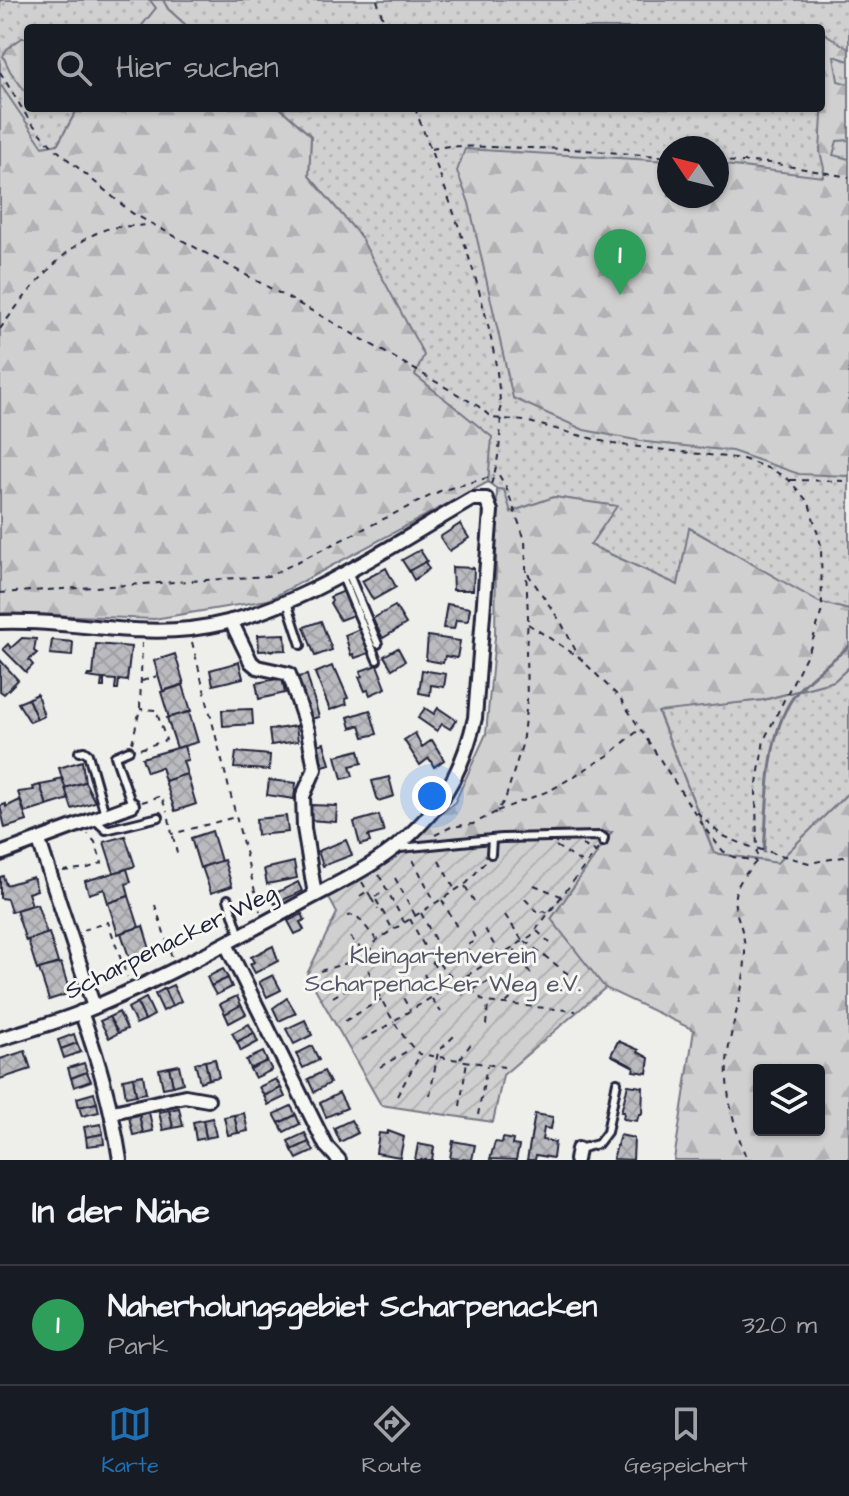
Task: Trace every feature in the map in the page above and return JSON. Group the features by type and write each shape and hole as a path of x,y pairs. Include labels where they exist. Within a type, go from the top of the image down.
{"street":[{"name":"Scharpenacker Weg","path":"0,1039 94,1007 226,944 396,848 436,808 467,752 475,718 491,511 486,499 472,499 344,572"},
{"path":"0,622 41,621 143,630 189,629 231,621 287,602 344,572"},
{"name":"Scharpenacker Weg","path":"231,621 251,662 257,667 289,674 308,731 315,769 303,796 304,828 315,895"},
{"path":"0,854 132,805"},
{"path":"39,841 94,1007"},
{"path":"226,944 326,1146 339,1160"},
{"path":"81,1012 113,1112 120,1160"},
{"path":"113,1112 185,1096 208,1100"}],"lane":[{"path":"344,572 378,644"},
{"path":"344,572 377,660"},
{"path":"287,602 301,645"},
{"path":"129,750 115,756 132,805"},
{"path":"79,752 88,754 100,817 106,830 159,817"},
{"path":"396,848 492,839 601,836 603,842"},
{"path":"491,854 492,839"},
{"path":"228,899 240,936"},
{"path":"577,1154 598,1144 607,1132 617,1082"}],"path":[{"path":"377,0 385,24"},
{"path":"0,72 24,112"},
{"path":"24,112 52,146 115,201 151,225 336,324 478,406 492,418 525,421 613,444 732,457 773,470 789,480 809,503 823,557 823,598 819,622 811,646 764,740 756,790 757,861 739,881 734,892 745,954 728,1054 728,1098 747,1160"},
{"path":"416,112 481,296 501,398 502,419 492,483"},
{"path":"430,149 449,146 573,149 657,156"},
{"path":"729,161 771,163 849,177"},
{"path":"0,329 49,268 87,240 109,229 151,225"},
{"path":"496,470 506,487 525,540 528,574 527,700 522,745 505,800 496,812"},
{"path":"0,593 269,576 440,491 494,476"},
{"path":"789,480 849,481"},
{"path":"528,574 562,624 580,658"},
{"path":"528,624 580,658 620,698 723,851 733,857 757,861"},
{"path":"189,629 263,923"},
{"path":"129,750 140,709 142,646"},
{"path":"141,682 157,676"},
{"path":"129,750 166,740 156,710 140,709"},
{"path":"414,831 426,840 451,827 473,824 551,790 609,755 642,728"},
{"path":"132,805 161,796 166,810"},
{"path":"693,809 721,835 759,848 809,863 849,856"},
{"path":"168,814 178,858"},
{"path":"172,834 236,817"},
{"path":"51,876 67,869 88,868 102,863 95,842 80,825"},
{"path":"362,1040 524,941 549,914 603,842"},
{"path":"576,843 596,851"},
{"path":"555,846 585,865"},
{"path":"320,971 366,955 377,940 465,885 491,854"},
{"path":"413,860 435,903"},
{"path":"439,861 456,891"},
{"path":"376,868 404,922"},
{"path":"469,870 475,875"},
{"path":"395,878 415,915"},
{"path":"361,881 393,929"},
{"path":"465,885 474,901"},
{"path":"534,885 562,896"},
{"path":"360,896 367,891"},
{"path":"372,897 385,891"},
{"path":"441,899 459,931"},
{"path":"525,899 539,914 544,911 549,914"},
{"path":"155,905 175,969"},
{"path":"420,912 437,944"},
{"path":"347,916 356,915 377,940"},
{"path":"505,915 524,941 572,977"},
{"path":"410,918 447,989"},
{"path":"70,934 108,922 131,990"},
{"path":"485,929 501,956"},
{"path":"536,930 550,943"},
{"path":"472,932 476,940 466,946 479,970"},
{"path":"350,937 366,955 372,977 412,1049 420,1054 504,1067"},
{"path":"514,948 533,977"},
{"path":"439,963 457,983"},
{"path":"424,974 441,1012"},
{"path":"333,997 372,977"},
{"path":"381,984 392,978 411,1011"},
{"path":"461,980 489,1003 576,1011"},
{"path":"472,991 489,981"},
{"path":"462,995 469,987"},
{"path":"506,1004 516,994"},
{"path":"345,1021 383,999"},
{"path":"486,1025 489,1003"},
{"path":"430,1095 438,1052 457,1033"},
{"path":"460,1060 473,1041"},
{"path":"380,1067 412,1049"},
{"path":"397,1096 420,1054"},
{"path":"460,1106 467,1061"},
{"path":"478,1115 488,1064"}],"green space":[{"path":"0,0 150,0 156,8 143,24 24,24 24,112 76,112 57,145 42,147 0,84"},
{"path":"150,0 163,0 185,24 143,24 156,8"},
{"path":"163,0 849,0 849,610 819,603 690,528 678,585 590,545 616,506 554,497 510,512 504,490 488,482 491,437 415,375 360,236 309,176 311,136 284,112 825,112 825,24 185,24"},
{"path":"825,34 849,49 849,61 834,56 838,81 849,84 849,140 837,141 833,155 849,159 849,476 799,474 732,451 646,442 584,430 513,398 469,203 457,171 465,149 657,160 657,208 729,208 729,165 823,177 820,152 822,112 825,112"},
{"path":"24,38 24,90 3,56 7,49"},
{"path":"0,84 43,147 58,144 76,112 284,112 311,136 309,176 360,236 424,355 415,375 492,437 488,482 268,600 154,619 0,613"},
{"path":"497,489 504,490 511,512 554,497 617,506 590,545 678,585 689,528 819,602 849,610 849,667 834,681 763,700 658,712 714,853 777,863 849,792 849,1160 674,1160 694,1030 605,988 551,919 611,832 550,833 404,847 455,802 486,734 495,637"},
{"path":"849,667 849,792 777,863 714,853 658,711 764,700 834,681"},
{"name":"Kleingartenverein Scharpenacker Weg e.V.","path":"612,832 551,919 605,988 503,1075 493,1122 381,1105 307,974 337,913 328,896 404,847 550,833"}],"building":[{"path":"460,524 469,538 449,551 440,537"},
{"path":"420,550 427,561 409,571 402,560"},
{"path":"425,562 429,569 414,580 409,571"},
{"path":"452,567 474,568 473,590 453,590"},
{"path":"386,568 396,587 373,600 362,581"},
{"path":"347,590 356,614 340,620 330,597"},
{"path":"447,604 470,608 468,621 456,620 454,629 443,628"},
{"path":"395,606 406,624 383,638 372,619"},
{"path":"321,621 332,650 315,656 304,627"},
{"path":"362,628 372,652 355,658 351,655 345,635"},
{"path":"285,634 286,650 259,651 258,635"},
{"path":"428,636 460,641 457,658 445,656 443,663 426,660"},
{"path":"22,638 36,639 34,651 37,653 29,660 33,665 26,672 3,649 8,644 11,648"},
{"path":"52,640 73,642 72,656 50,654"},
{"path":"96,644 131,647 127,681 119,680 118,689 115,689 116,680 104,679 104,687 101,687 102,679 87,677 93,675"},
{"path":"398,648 405,661 392,669 384,656"},
{"path":"175,654 184,684 163,691 154,661"},
{"path":"0,660 18,680 4,694 0,691"},
{"path":"239,662 243,678 213,685 210,670"},
{"path":"377,665 386,688 370,695 359,677 362,676 360,671"},
{"path":"332,666 348,698 345,699 347,704 330,710 315,673"},
{"path":"422,670 446,674 444,687 431,685 430,695 419,693"},
{"path":"307,675 319,717 310,719 298,677"},
{"path":"282,678 285,693 259,699 256,683"},
{"path":"183,685 191,711 169,718 161,692"},
{"path":"37,694 44,716 37,719 28,699"},
{"path":"28,699 37,719 30,722 18,703"},
{"path":"425,708 434,714 438,708 456,720 450,729 442,724 437,731 418,718"},
{"path":"252,709 253,724 223,726 222,710"},
{"path":"370,710 377,734 364,737 360,725 351,728 348,717"},
{"path":"189,712 198,742 177,748 167,718"},
{"path":"296,726 298,741 271,745 269,730"},
{"path":"415,733 422,747 432,740 444,760 434,767 429,758 420,765 404,740"},
{"path":"324,743 330,764 320,767 314,746"},
{"path":"184,746 188,760 183,761 187,774 165,781 161,767 147,772 142,758"},
{"path":"359,750 362,763 350,766 353,776 342,779 336,756"},
{"path":"236,752 270,755 269,770 234,768"},
{"path":"82,761 85,782 65,788 59,768"},
{"path":"187,774 196,804 175,811 165,781"},
{"path":"389,777 394,796 378,801 372,781"},
{"path":"62,778 69,799 47,806 40,785"},
{"path":"269,780 296,783 294,799 267,795"},
{"path":"85,782 95,802 72,809 65,788"},
{"path":"40,785 47,806 25,813 18,792 34,790 33,787"},
{"path":"20,800 27,821 5,828 0,806 6,804 6,807"},
{"path":"310,805 337,806 336,822 309,820"},
{"path":"379,815 384,832 368,836 370,842 360,845 354,822"},
{"path":"286,816 288,832 257,835 256,819"},
{"path":"212,831 221,861 200,868 191,838"},
{"path":"125,836 135,866 114,873 104,842"},
{"path":"346,840 352,855 323,866 318,851"},
{"path":"224,860 232,886 211,893 202,867"},
{"path":"294,862 297,878 267,884 264,869"},
{"path":"127,869 131,882 126,884 129,896 108,903 104,889 89,894 85,881"},
{"path":"3,876 6,885 33,877 37,890 28,893 32,905 11,912 7,899 0,898 0,877"},
{"path":"298,882 302,891 275,904 270,896"},
{"path":"129,896 139,927 118,934 108,903"},
{"path":"37,904 47,934 26,941 16,910"},
{"path":"302,914 305,920 300,922 304,930 295,934 288,921"},
{"path":"143,926 152,956 131,963 121,933"},
{"path":"49,933 58,963 37,970 28,940"},
{"path":"273,946 278,961 255,973 250,964 254,962 251,957"},
{"path":"61,963 70,993 49,1000 39,969"},
{"path":"223,969 228,978 211,986 207,977"},
{"path":"273,975 281,990 267,997 259,982"},
{"path":"228,978 232,987 216,995 211,986"},
{"path":"173,985 181,1001 172,1006 164,989"},
{"path":"164,989 172,1006 163,1011 155,994"},
{"path":"237,996 241,1005 225,1014 220,1004"},
{"path":"146,998 154,1015 145,1020 137,1003"},
{"path":"287,998 296,1013 279,1021 273,1008"},
{"path":"137,1003 145,1020 136,1024 128,1008"},
{"path":"241,1005 246,1014 229,1023 225,1014"},
{"path":"119,1012 127,1029 118,1033 109,1017"},
{"path":"109,1017 118,1033 109,1038 100,1021"},
{"path":"305,1020 312,1035 294,1044 286,1029"},
{"path":"249,1024 254,1033 237,1042 232,1033"},
{"path":"254,1033 258,1042 241,1051 237,1042"},
{"path":"74,1034 77,1043 61,1049 58,1040"},
{"path":"618,1041 649,1058 647,1073 633,1071 634,1067 611,1055"},
{"path":"77,1043 81,1052 64,1058 61,1049"},
{"path":"312,1046 319,1060 303,1068 296,1054"},
{"path":"25,1051 31,1069 0,1079 0,1059"},
{"path":"263,1052 267,1061 250,1069 246,1060"},
{"path":"215,1059 219,1077 209,1079 205,1061"},
{"path":"205,1061 209,1079 200,1082 195,1063"},
{"path":"267,1061 272,1070 255,1078 250,1069"},
{"path":"84,1063 87,1072 71,1078 68,1068"},
{"path":"179,1065 183,1083 173,1086 169,1067"},
{"path":"169,1067 173,1086 163,1088 159,1069"},
{"path":"324,1071 330,1083 314,1092 308,1079"},
{"path":"87,1072 91,1081 74,1087 71,1078"},
{"path":"143,1075 146,1093 136,1095 133,1077"},
{"path":"133,1077 136,1095 126,1097 123,1079"},
{"path":"276,1079 281,1088 264,1096 259,1087"},
{"path":"628,1085 643,1087 642,1114 639,1114 637,1121 623,1119 624,1112 621,1112"},
{"path":"281,1088 285,1097 268,1105 264,1096"},
{"path":"94,1093 97,1103 79,1107 77,1098"},
{"path":"339,1093 347,1108 326,1117 320,1103"},
{"path":"97,1103 99,1112 82,1116 79,1107"},
{"path":"291,1106 296,1115 279,1123 274,1114"},
{"path":"179,1108 183,1126 173,1128 169,1110"},
{"path":"169,1110 173,1128 163,1130 159,1112"},
{"path":"149,1112 153,1131 143,1133 139,1115"},
{"path":"244,1113 248,1131 238,1133 234,1115"},
{"path":"535,1114 553,1117 551,1129 544,1128 542,1140 555,1142 553,1158 536,1155 535,1160 527,1160"},
{"path":"139,1115 143,1133 133,1135 129,1117"},
{"path":"234,1115 238,1133 228,1135 224,1117"},
{"path":"296,1115 300,1124 284,1132 279,1123"},
{"path":"212,1118 216,1136 206,1138 203,1120"},
{"path":"203,1120 206,1138 196,1140 193,1122"},
{"path":"351,1120 358,1133 340,1142 334,1128"},
{"path":"101,1124 103,1134 86,1137 84,1127"},
{"path":"388,1131 404,1137 400,1157 376,1153 379,1133 387,1134"},
{"path":"305,1133 309,1142 292,1150 288,1141"},
{"path":"103,1134 104,1144 87,1146 86,1137"},
{"path":"620,1135 634,1138 633,1160 613,1159"},
{"path":"503,1138 513,1140 512,1145 519,1146 516,1160 490,1159 495,1142 502,1143"},
{"path":"453,1141 475,1145 472,1160 450,1158"},
{"path":"309,1142 314,1151 297,1159 292,1150"},
{"path":"418,1144 434,1147 432,1160 415,1160"}],"waterway":[{"path":"764,852 770,768 779,725 798,691 849,646"}],"place":[{"name":"Naherholungsgebiet Scharpenacken","path":"620,295"}]}
